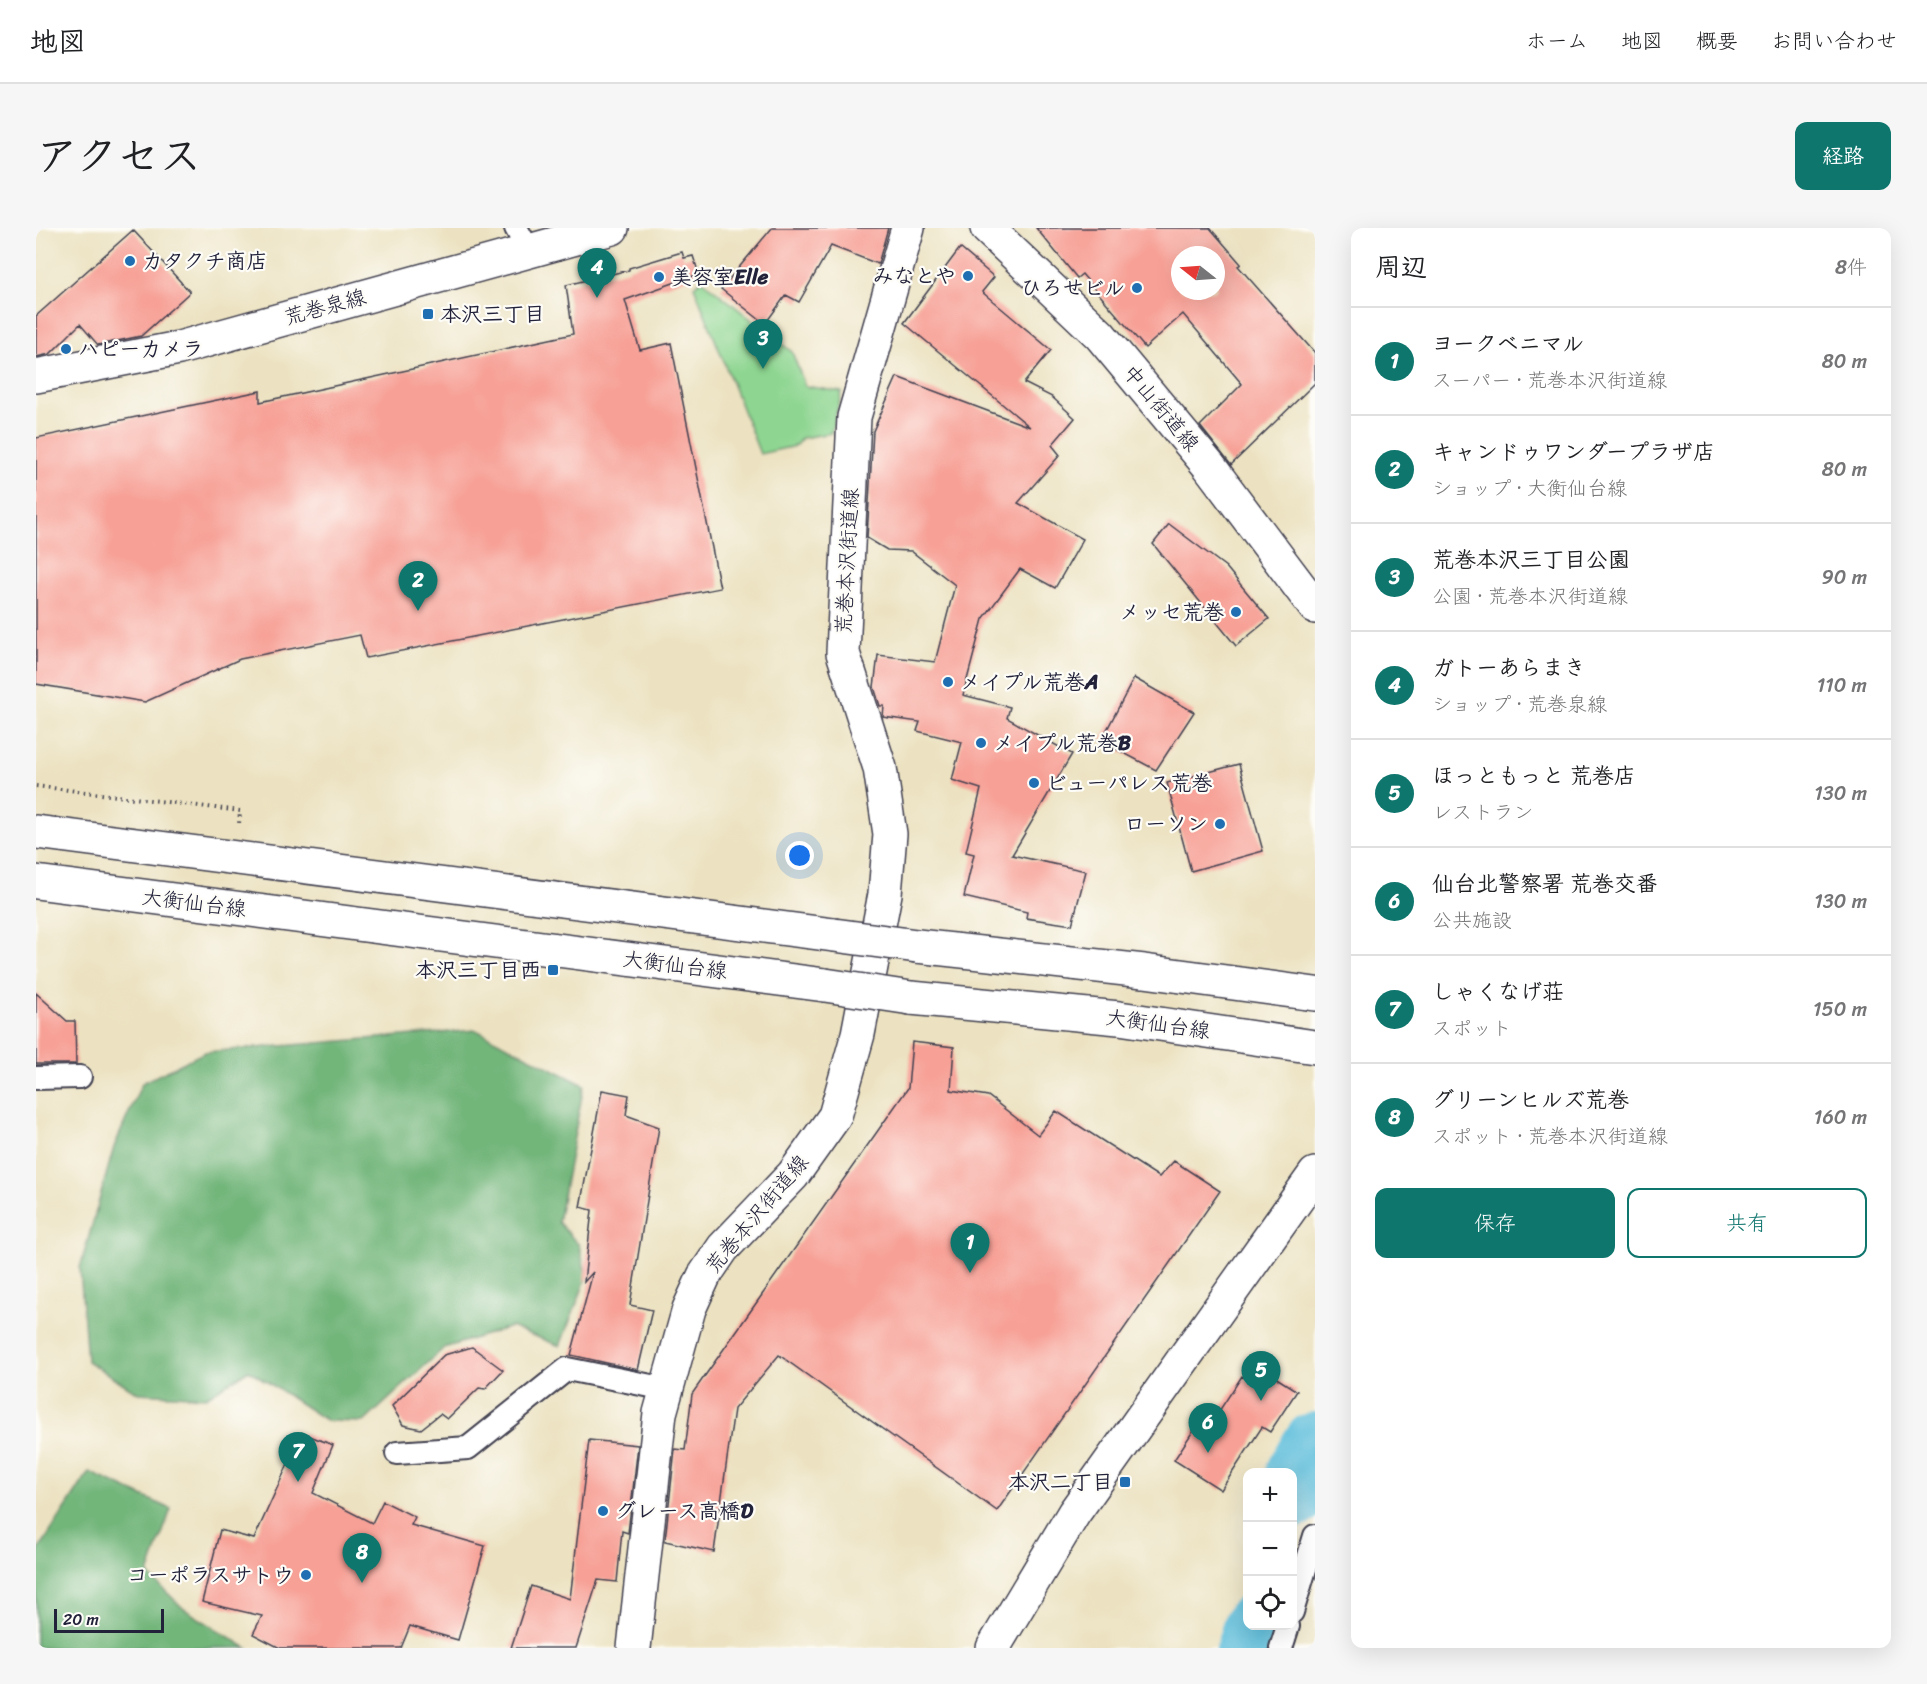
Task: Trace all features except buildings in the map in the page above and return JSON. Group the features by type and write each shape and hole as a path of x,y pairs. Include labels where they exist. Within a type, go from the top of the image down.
{"street":[{"name":"荒巻泉線","path":"36,376 179,348 523,240 612,228"},
{"name":"荒巻本沢街道線","path":"634,1648 660,1413 689,1309 705,1276 723,1248 793,1175 835,1116 858,1034 885,894 890,834 880,768 843,653 854,417 908,228"},
{"name":"中山街道線","path":"987,228 1100,335 1209,466 1315,607"},
{"path":"36,832 917,946 1144,971 1315,994"},
{"name":"大衡仙台線","path":"36,882 911,998 1119,1018 1315,1047"},
{"path":"993,1648 1074,1513 1315,1174"}],"lane":[{"path":"36,1078 80,1077"},
{"path":"397,1453 468,1448 567,1369 666,1389"},
{"path":"1297,1598 1315,1536"},
{"path":"1281,1648 1287,1630"}],"path":[{"path":"36,786 240,810 239,825"}],"green space":[{"path":"702,280 792,352 805,386 842,392 831,433 802,438 795,446 760,454 694,286"},
{"path":"476,1030 584,1085 558,1222 579,1245 587,1277 560,1346 511,1327 444,1348 364,1422 327,1421 249,1370 206,1397 138,1393 87,1361 80,1268 114,1147 142,1083 205,1052"},
{"path":"89,1472 171,1509 148,1574 184,1609 247,1648 36,1648 36,1554"}],"waterway":[{"path":"1297,1480 1315,1445"},
{"path":"1249,1648 1255,1630"}],"place":[{"name":"カタクチ商店","path":"130,261"},
{"name":"みなとや","path":"968,276"},
{"name":"美容室Elle","path":"659,277"},
{"name":"ひろせビル","path":"1137,288"},
{"name":"ガトーあらまき","path":"597,298"},
{"name":"本沢三丁目","path":"428,314"},
{"name":"ハピーカメラ","path":"66,349"},
{"name":"荒巻本沢三丁目公園","path":"763,369"},
{"name":"キャンドゥワンダープラザ店","path":"418,611"},
{"name":"メッセ荒巻","path":"1236,612"},
{"name":"メイプル荒巻A","path":"948,682"},
{"name":"メイプル荒巻B","path":"981,743"},
{"name":"ビューパレス荒巻","path":"1034,783"},
{"name":"ローソン","path":"1220,824"},
{"name":"本沢三丁目西","path":"553,970"},
{"name":"ヨークベニマル","path":"970,1273"},
{"name":"ほっともっと 荒巻店","path":"1261,1401"},
{"name":"仙台北警察署 荒巻交番","path":"1208,1453"},
{"name":"しゃくなげ荘","path":"298,1482"},
{"name":"本沢二丁目","path":"1125,1482"},
{"name":"グレース高橋D","path":"603,1511"},
{"name":"コーポラスサトウ","path":"306,1575"},
{"name":"グリーンヒルズ荒巻","path":"362,1583"}]}
